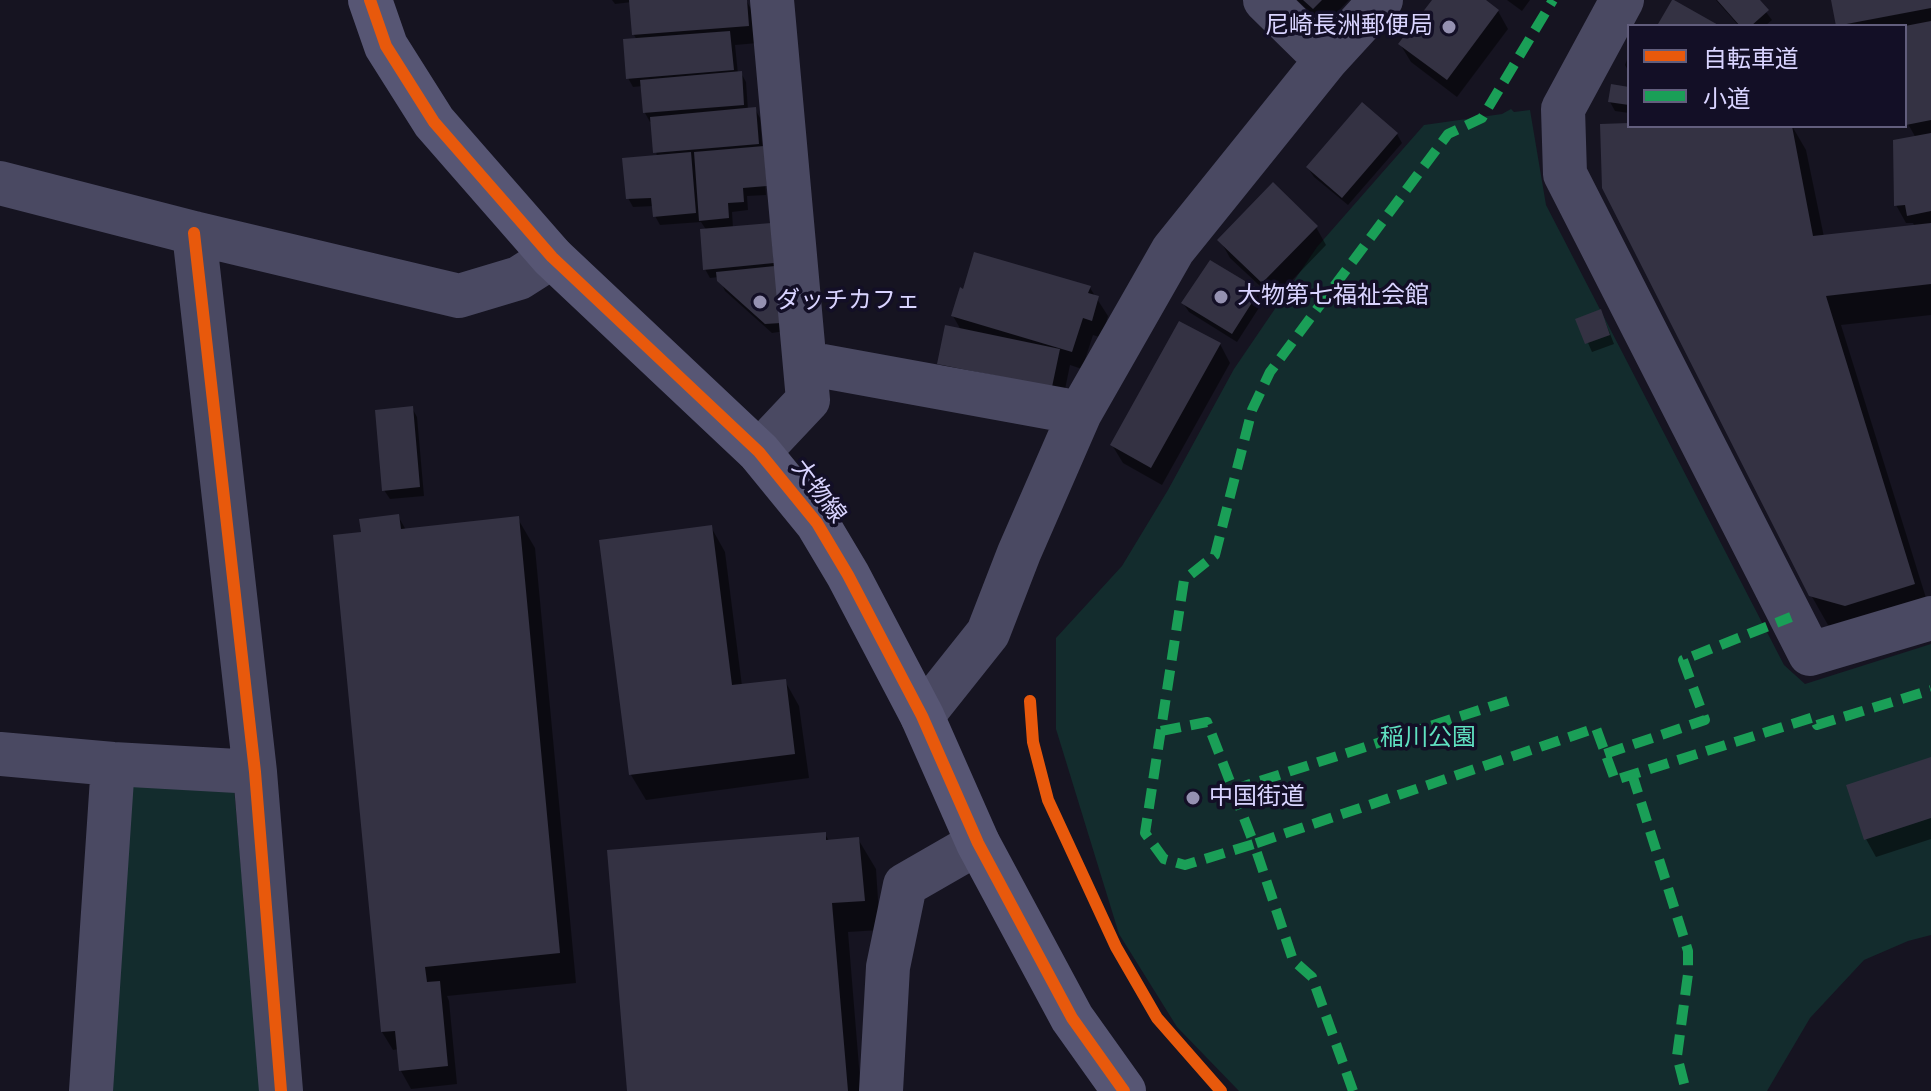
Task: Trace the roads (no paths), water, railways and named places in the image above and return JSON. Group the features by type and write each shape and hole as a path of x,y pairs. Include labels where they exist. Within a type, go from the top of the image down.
{"street":[{"name":"大物線","path":"370,0 386,46 434,122 552,257 759,452 817,523 922,716 978,843 1072,1018 1124,1091"},
{"path":"759,452 808,400 772,0"},
{"path":"1265,0 1326,60"},
{"path":"922,716 988,633 1080,413 1173,250 1326,60 1381,0"},
{"path":"1622,0 1563,109 1565,174 1810,654 1931,618"},
{"path":"0,183 459,296 519,278 552,257"},
{"path":"194,233 255,772 281,1091"},
{"path":"806,363 1080,413"},
{"path":"0,754 255,772"},
{"path":"91,1091 113,764"},
{"path":"881,1091 888,967 905,885 978,843"}],"place":[{"name":"尼崎長洲郵便局","path":"1449,27"},
{"name":"大物第七福祉会館","path":"1221,297"},
{"name":"ダッチカフェ","path":"760,302"},
{"name":"中国街道","path":"1193,798"}],"park label":[{"name":"稲川公園","path":"1428,739"}]}
